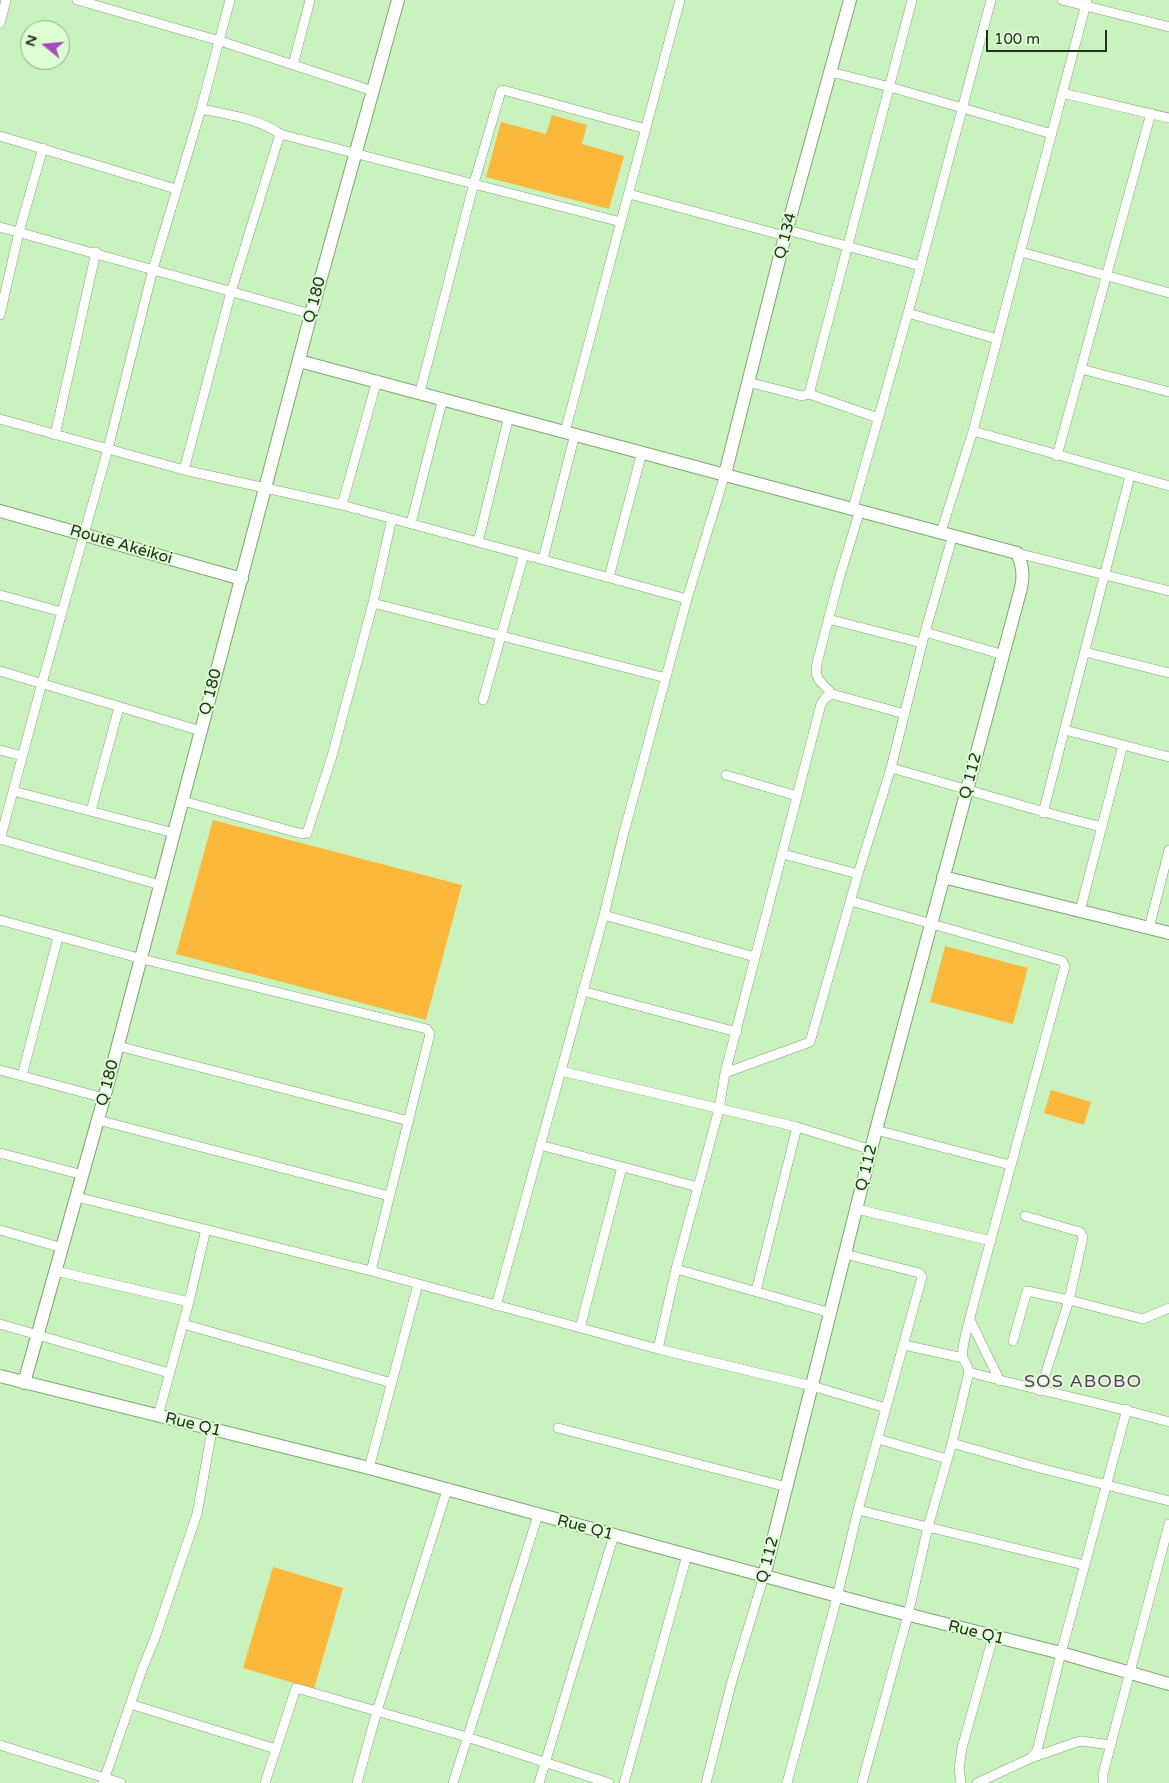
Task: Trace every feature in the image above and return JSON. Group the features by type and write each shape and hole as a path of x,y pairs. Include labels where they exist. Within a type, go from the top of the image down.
{"street":[{"path":"0,22 6,0"},
{"path":"77,0 220,41 373,91"},
{"path":"160,885 0,840 2,824 13,791 108,449 153,269 202,109 230,0"},
{"path":"293,65 310,0"},
{"name":"Q 180","path":"24,1383 142,959 311,314 398,0"},
{"path":"543,559 570,433 621,222 680,0"},
{"name":"Q 134","path":"725,474 786,233 850,0"},
{"path":"809,394 912,0"},
{"path":"905,714 832,694 819,680 816,673 817,663 857,509 878,418 921,266 991,0"},
{"path":"1062,0 1087,3 1169,28"},
{"path":"725,1073 810,1042 858,874 891,768 973,431 1087,3"},
{"path":"831,72 1052,134"},
{"path":"420,392 499,94 503,90 646,129"},
{"path":"1062,93 1169,118"},
{"path":"202,109 258,123 272,128 280,134 621,222"},
{"path":"1056,456 1152,114"},
{"path":"184,470 231,292 280,134"},
{"path":"0,136 176,189"},
{"path":"0,315 19,232 44,148"},
{"path":"629,194 921,266"},
{"path":"0,227 96,252 311,314"},
{"path":"56,435 96,252"},
{"path":"1021,252 1169,293"},
{"path":"908,313 997,339"},
{"path":"300,361 377,380 1017,553 1169,591"},
{"path":"1082,368 1169,392"},
{"path":"342,505 377,380"},
{"path":"748,382 802,396 809,394 878,418"},
{"path":"411,523 444,398"},
{"path":"478,542 509,416"},
{"path":"0,419 184,470 392,518 687,599"},
{"path":"973,431 1056,456 1169,486"},
{"path":"609,577 642,452"},
{"path":"496,1306 604,915 623,836 687,599 725,474"},
{"path":"1043,813 1130,476"},
{"name":"Route Akéikoi","path":"0,511 242,579"},
{"path":"183,801 266,825 302,834 307,833 332,756 373,603 392,518"},
{"name":"Q 112","path":"706,1783 732,1681 764,1576 876,1130 1004,655 1023,578 1023,569 1017,553"},
{"path":"483,700 524,554"},
{"path":"0,595 62,612"},
{"path":"373,603 666,678"},
{"path":"828,618 922,643"},
{"path":"925,632 1004,655"},
{"path":"1085,652 1169,674"},
{"path":"0,672 201,731"},
{"path":"658,1349 676,1269 719,1109 725,1073 737,1032 754,957 821,704 825,698 832,694"},
{"path":"91,811 119,707"},
{"path":"1065,730 1169,757"},
{"path":"1080,910 1123,745"},
{"path":"0,750 22,756"},
{"path":"891,768 968,789 1043,813 1102,827"},
{"path":"726,775 797,796"},
{"path":"13,791 174,833"},
{"path":"1149,928 1169,850"},
{"path":"782,854 858,874"},
{"path":"943,877 1169,933"},
{"path":"851,901 1065,963 963,1347 963,1358 968,1366 968,1372 952,1443 928,1527 908,1615 862,1783"},
{"path":"604,915 754,957"},
{"path":"0,920 142,959 427,1029 430,1034 370,1271"},
{"path":"22,1076 58,937"},
{"path":"582,991 737,1032"},
{"path":"118,1046 409,1121"},
{"path":"0,1070 104,1098"},
{"path":"561,1071 797,1127 872,1150"},
{"path":"98,1120 389,1196"},
{"path":"756,1291 797,1127"},
{"path":"876,1130 1010,1165"},
{"path":"540,1145 698,1186"},
{"path":"0,1153 83,1174"},
{"path":"580,1328 622,1167"},
{"path":"77,1197 370,1271 658,1349 812,1386 886,1408"},
{"path":"857,1209 991,1241"},
{"path":"1025,1216 1080,1232 1083,1237 1069,1300 1040,1391"},
{"path":"158,1416 190,1302 206,1229"},
{"path":"0,1230 63,1248"},
{"path":"787,1783 838,1596 858,1510 904,1345 921,1275 846,1254"},
{"path":"676,1269 830,1313"},
{"path":"56,1271 190,1302"},
{"path":"369,1468 418,1284"},
{"path":"1013,1341 1027,1291 1143,1319 1169,1308"},
{"path":"970,1320 1000,1381"},
{"path":"0,1324 169,1373"},
{"path":"183,1324 392,1383"},
{"path":"904,1345 963,1358"},
{"path":"968,1372 1169,1422"},
{"name":"Rue Q1","path":"0,1376 369,1468 908,1615 1061,1653 1169,1684"},
{"path":"1032,1758 1037,1751 1061,1653 1126,1410"},
{"path":"558,1428 787,1487"},
{"path":"104,1781 142,1667 156,1638 197,1514 212,1430"},
{"path":"878,1438 947,1459"},
{"path":"952,1443 1106,1486 1169,1501"},
{"path":"357,1783 377,1711 447,1490"},
{"path":"858,1510 1084,1566"},
{"path":"453,1783 538,1515"},
{"path":"1102,1783 1169,1524"},
{"path":"539,1783 614,1535"},
{"path":"624,1783 687,1555"},
{"path":"961,1783 959,1768 962,1748 993,1637"},
{"path":"265,1783 296,1688 467,1736 609,1783"},
{"path":"130,1704 276,1749"},
{"path":"977,1783 1032,1758 1081,1741 1111,1745"},
{"path":"0,1745 104,1781 121,1783"}],"shaded area":[{"path":"552,115 587,125 582,144 624,156 609,209 486,177 501,122 546,134"},
{"path":"213,820 462,885 426,1020 176,954"},
{"path":"945,946 1028,968 1013,1024 930,1002"},
{"path":"1051,1090 1091,1102 1084,1125 1044,1113"},
{"path":"273,1567 343,1588 314,1689 243,1668"}],"district":[{"name":"SOS ABOBO","path":"1083,1382"}]}
